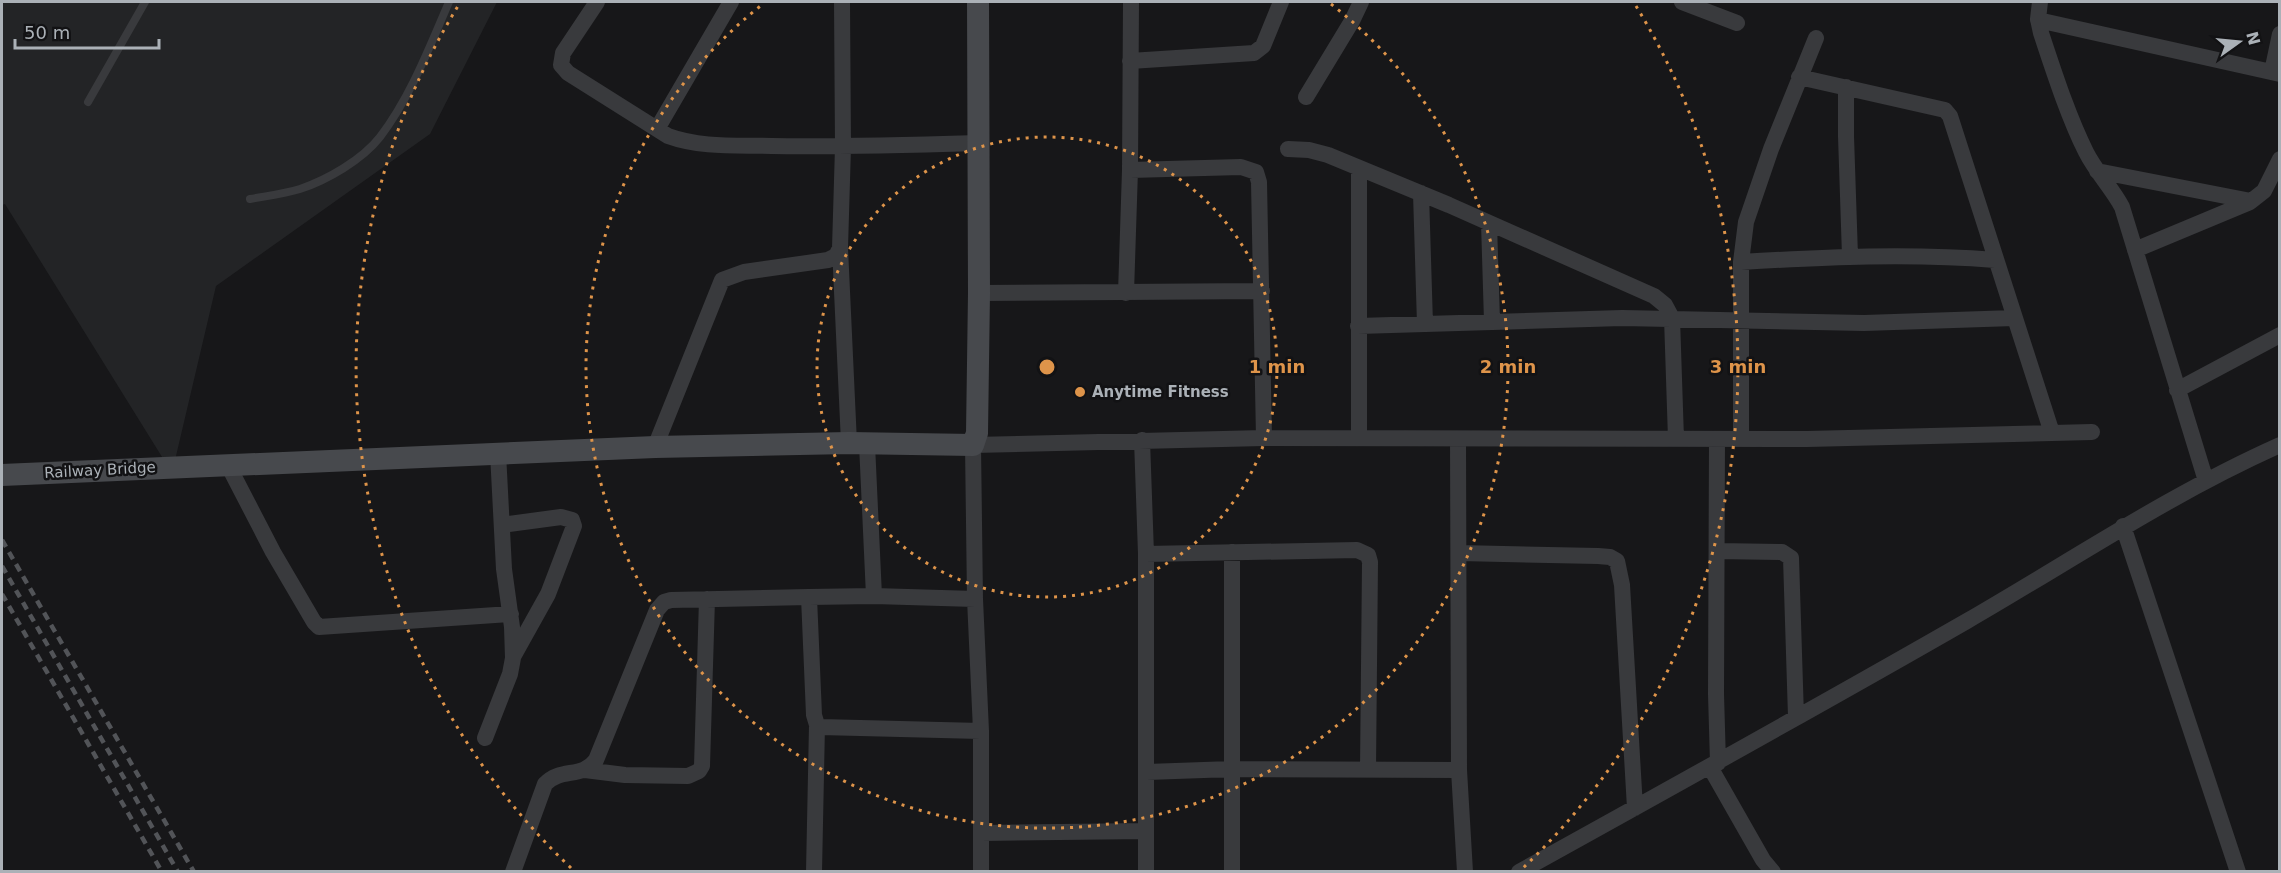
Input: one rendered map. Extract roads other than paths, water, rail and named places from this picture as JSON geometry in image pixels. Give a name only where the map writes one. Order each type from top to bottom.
[{"type":"street","points":[[597,2],[563,53],[561,65],[568,74],[668,136],[684,142],[713,145],[843,147],[978,143]]},
{"type":"street","points":[[657,129],[731,2]]},
{"type":"street","points":[[842,2],[843,147],[840,248],[874,596]]},
{"type":"street","points":[[978,2],[979,293],[977,433],[973,445],[975,599],[981,731],[981,872]]},
{"type":"street","points":[[1126,293],[1130,170],[1131,2]]},
{"type":"street","points":[[1130,61],[1254,53],[1263,46],[1281,2]]},
{"type":"street","points":[[1306,97],[1361,2]]},
{"type":"street","points":[[1682,2],[1737,23]]},
{"type":"street","points":[[2040,2],[2038,20],[2049,56],[2085,151],[2097,171],[2114,191],[2122,207],[2206,482]]},
{"type":"street","points":[[2038,20],[2276,73],[2280,34]]},
{"type":"street","points":[[1741,439],[1741,262],[1746,222],[1816,38]]},
{"type":"street","points":[[1800,78],[1945,110],[1950,116],[2052,433]]},
{"type":"street","points":[[1846,87],[1850,256]]},
{"type":"street","points":[[1288,149],[1319,152],[1359,168],[1654,296],[1665,305],[1672,318],[1676,439]]},
{"type":"street","points":[[2135,250],[2251,201],[2264,191],[2280,159]]},
{"type":"street","points":[[1130,170],[1241,167],[1256,172],[1259,182],[1264,438]]},
{"type":"street","points":[[1359,168],[1359,438]]},
{"type":"street","points":[[2097,171],[2251,201]]},
{"type":"street","points":[[1421,194],[1425,324]]},
{"type":"street","points":[[1489,223],[1492,321]]},
{"type":"street","points":[[654,447],[722,280],[744,272],[828,260],[837,256],[840,248]]},
{"type":"street","points":[[1741,262],[1850,256],[1931,255],[1995,260]]},
{"type":"street","points":[[979,293],[1262,291]]},
{"type":"street","points":[[1358,326],[1672,318],[1864,323],[2014,318]]},
{"type":"street","points":[[2177,390],[2280,335]]},
{"type":"street","points":[[973,445],[1264,438],[1741,439],[2092,432]]},
{"type":"street","points":[[1458,439],[1459,770],[1465,872]]},
{"type":"street","points":[[1717,439],[1714,765],[1763,860],[1773,872]]},
{"type":"street","points":[[1142,440],[1146,554],[1146,872]]},
{"type":"street","name":"Railway Bridge","points":[[2,475],[654,447],[858,443],[973,445]]},
{"type":"street","points":[[1520,872],[1969,620],[2123,526],[2280,445]]},
{"type":"street","points":[[485,738],[510,674],[513,658],[511,614],[504,569],[498,453]]},
{"type":"street","points":[[228,465],[273,552],[319,627],[511,614]]},
{"type":"street","points":[[502,525],[561,517],[572,520],[574,526],[548,594],[513,658]]},
{"type":"street","points":[[2123,526],[2238,872]]},
{"type":"street","points":[[1146,554],[1357,550],[1368,555],[1370,562],[1368,770]]},
{"type":"street","points":[[1232,872],[1233,552]]},
{"type":"street","points":[[1459,552],[1598,556],[1610,557],[1617,561],[1621,569],[1635,808]]},
{"type":"street","points":[[1717,552],[1782,552],[1791,558],[1796,717]]},
{"type":"street","points":[[513,872],[545,784],[558,775],[591,768],[596,760],[657,610],[664,602],[874,596],[975,599]]},
{"type":"street","points":[[809,597],[814,715],[817,725],[814,872]]},
{"type":"street","points":[[585,770],[625,775],[688,776],[699,771],[702,766],[707,599]]},
{"type":"street","points":[[817,725],[825,729],[981,731]]},
{"type":"street","points":[[1147,772],[1232,769],[1459,770]]},
{"type":"street","points":[[981,833],[1146,831]]},
{"type":"lane","points":[[88,102],[145,2]]},
{"type":"lane","points":[[250,199],[299,189],[327,177],[356,159],[379,138],[413,85],[449,2]]},
{"type":"railway","points":[[2,540],[194,872]]},
{"type":"railway","points":[[2,566],[178,872]]},
{"type":"railway","points":[[2,594],[162,872]]},
{"type":"place","name":"Anytime Fitness","points":[[1080,392]]}]
